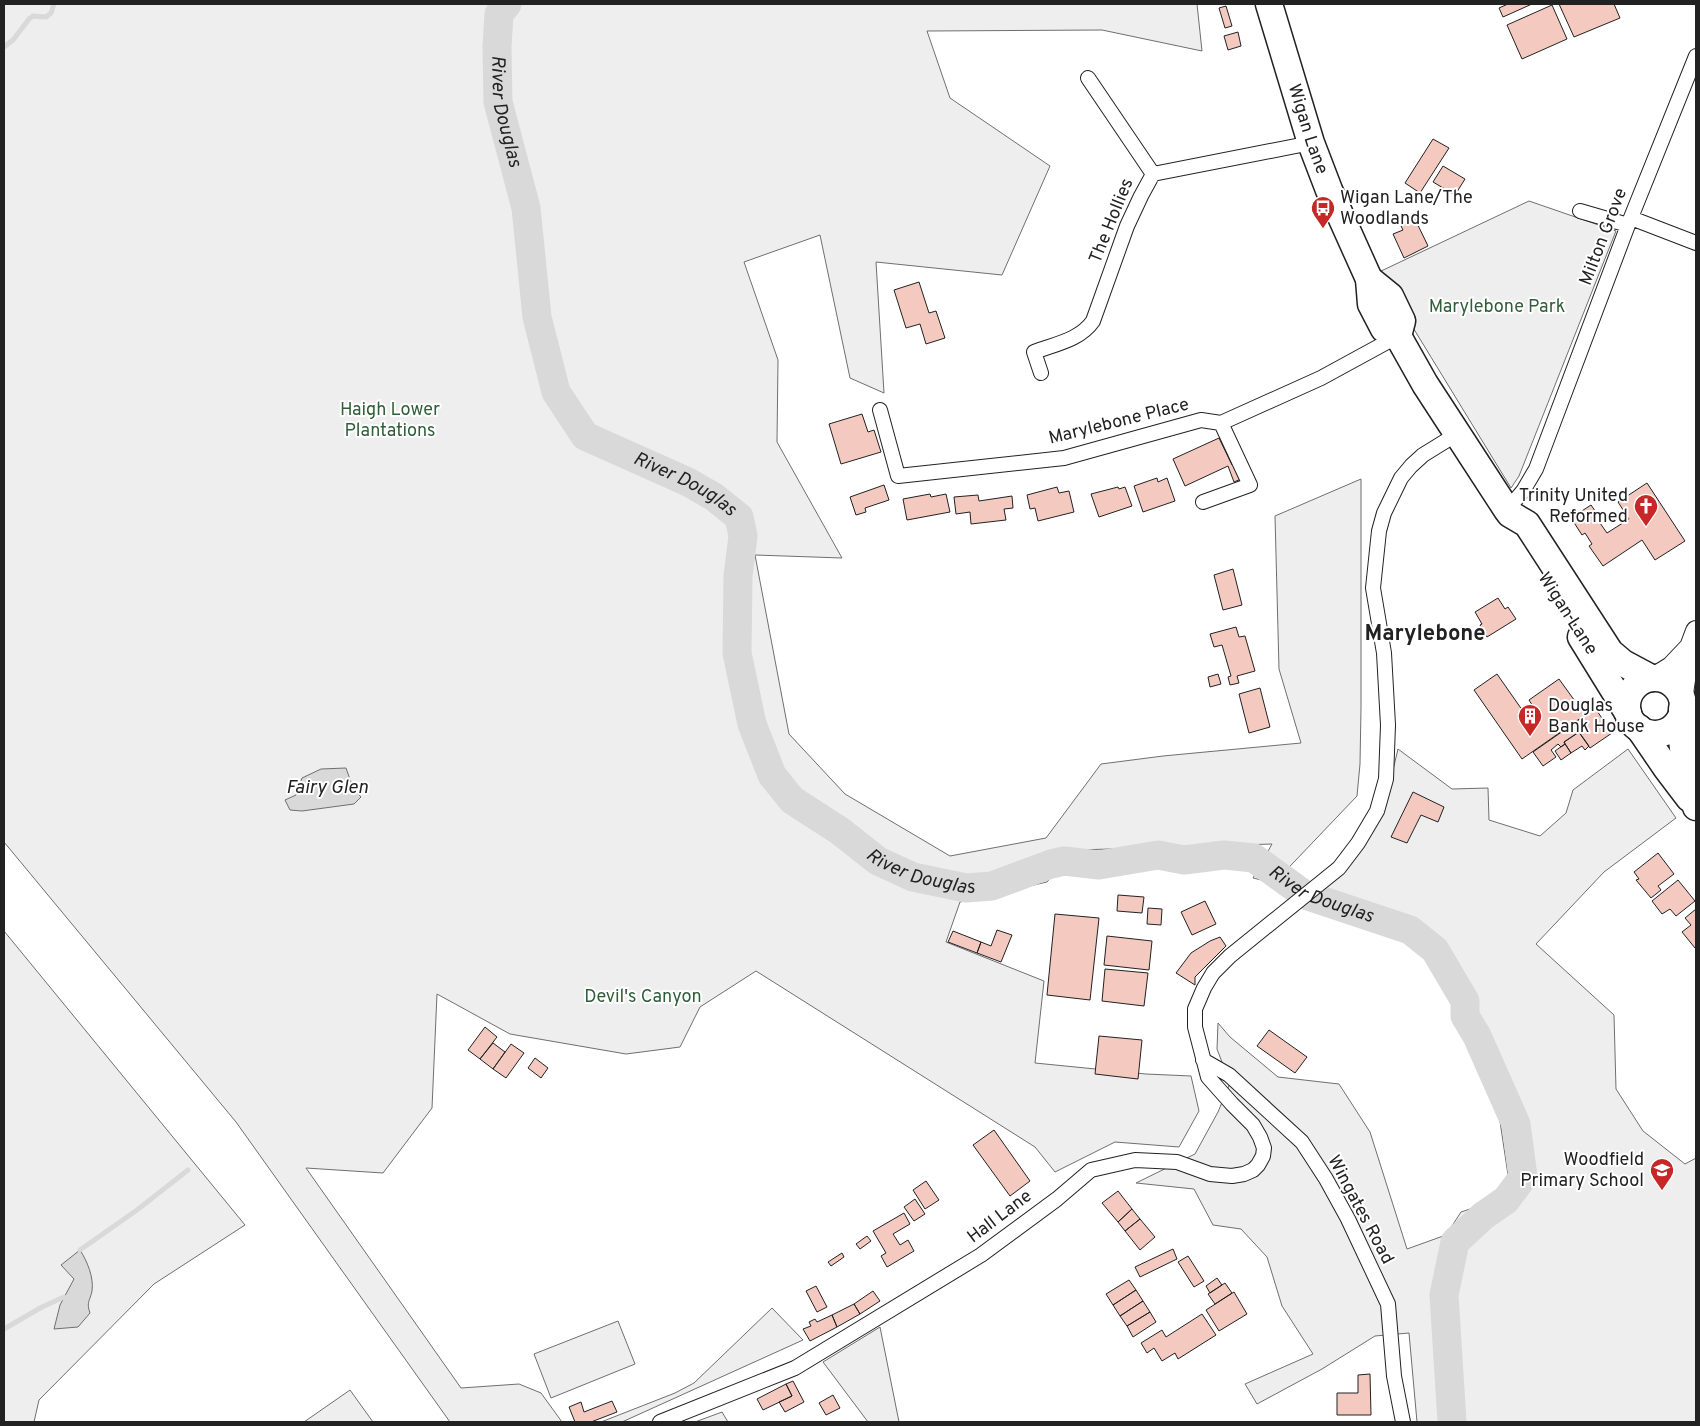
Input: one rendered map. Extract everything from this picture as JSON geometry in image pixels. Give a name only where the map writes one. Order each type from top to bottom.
[{"type":"highway","name":"Wigan Lane","points":[[1269,4],[1311,143],[1329,190],[1369,279],[1390,296],[1402,321],[1398,336],[1425,384],[1509,512],[1514,533],[1591,652],[1613,691],[1696,807]]},
{"type":"highway","name":"Wigan Lane","points":[[1509,512],[1527,524],[1610,652],[1623,663],[1652,678]]},
{"type":"highway","points":[[1652,678],[1661,678],[1674,686],[1679,692],[1682,704],[1680,718],[1674,726],[1657,734],[1647,732],[1633,721],[1627,704],[1629,694],[1634,686],[1652,678]]},
{"type":"highway","name":"Wigan Lane","points":[[1682,704],[1682,740],[1686,773],[1696,807]]},
{"type":"main road","points":[[1652,678],[1671,667],[1692,651]]},
{"type":"main road","points":[[1682,704],[1692,651]]},
{"type":"street","name":"Milton Grove","points":[[1509,512],[1536,469],[1630,222],[1696,56]]},
{"type":"street","points":[[1088,78],[1153,174]]},
{"type":"street","name":"The Hollies","points":[[1041,373],[1034,352],[1081,334],[1093,321],[1127,226],[1153,174],[1311,143]]},
{"type":"street","points":[[1580,210],[1630,222],[1696,243]]},
{"type":"street","name":"Marylebone Place","points":[[880,410],[898,476],[1064,458],[1201,420],[1221,423],[1320,378],[1398,336]]},
{"type":"street","points":[[1203,502],[1250,485],[1221,423]]},
{"type":"street","name":"Hall Lane","points":[[660,1422],[795,1368],[981,1255],[1091,1170],[1135,1160],[1177,1162],[1210,1174],[1232,1176],[1244,1174],[1253,1170],[1258,1165],[1263,1156],[1264,1148],[1260,1137],[1253,1125],[1208,1077],[1195,1026],[1195,1010],[1204,988],[1213,973],[1230,956],[1339,868],[1358,843],[1377,811],[1386,779],[1388,725],[1384,653],[1373,588],[1379,532],[1384,513],[1401,478],[1411,466],[1437,445],[1457,434]]},
{"type":"street","name":"Wingates Road","points":[[1203,1060],[1230,1075],[1302,1142],[1348,1219],[1388,1304],[1394,1376],[1403,1422]]},
{"type":"green space","name":"Haigh Lower Plantations","points":[[4,4],[1197,4],[1202,51],[1102,30],[927,31],[950,98],[1050,166],[1002,275],[876,262],[884,393],[850,378],[820,235],[744,262],[778,360],[777,442],[842,558],[755,555],[789,734],[845,794],[950,856],[1046,838],[1101,764],[1301,743],[1279,669],[1275,516],[1361,479],[1361,708],[1360,764],[1357,796],[1274,883],[1253,878],[1272,844],[1077,850],[1047,882],[960,902],[946,942],[1044,981],[1035,1063],[1146,1074],[1191,1076],[1199,1111],[1179,1147],[1115,1142],[1055,1172],[1035,1147],[756,971],[700,1007],[680,1047],[626,1054],[510,1034],[437,994],[432,1108],[383,1173],[306,1168],[461,1388],[519,1384],[541,1393],[562,1422],[450,1422],[236,1122],[4,842]]},
{"type":"green space","name":"Marylebone Park","points":[[1529,201],[1616,231],[1519,476],[1511,488],[1379,272]]},
{"type":"green space","points":[[1398,749],[1452,789],[1488,788],[1489,820],[1540,836],[1566,813],[1573,790],[1628,749],[1676,818],[1604,872],[1536,944],[1614,1015],[1616,1089],[1643,1131],[1685,1164],[1696,1158],[1696,1422],[1417,1422],[1409,1333],[1375,1336],[1322,1369],[1257,1404],[1245,1384],[1313,1354],[1282,1306],[1267,1257],[1241,1229],[1213,1225],[1194,1189],[1136,1183],[1195,1154],[1218,1112],[1230,1083],[1217,1049],[1218,1023],[1230,1037],[1278,1077],[1339,1084],[1370,1132],[1407,1249],[1446,1235],[1461,1212],[1511,1195],[1493,1075],[1429,960],[1417,949],[1322,888],[1383,812]]},
{"type":"green space","points":[[4,931],[245,1225],[154,1284],[39,1400],[34,1422],[4,1422]]},
{"type":"green space","points":[[772,1308],[803,1340],[622,1422],[601,1422],[675,1393],[694,1383]]},
{"type":"green space","points":[[618,1321],[635,1364],[551,1398],[534,1354]]},
{"type":"green space","points":[[880,1327],[899,1422],[868,1422],[823,1362]]},
{"type":"green space","points":[[350,1390],[373,1422],[304,1422]]},
{"type":"green space","points":[[722,1412],[728,1422],[695,1422]]},
{"type":"water","name":"Fairy Glen","points":[[346,768],[353,788],[361,797],[354,804],[302,811],[290,810],[285,800],[296,795],[302,778],[321,769]]},
{"type":"water","points":[[80,1250],[92,1280],[92,1291],[88,1304],[90,1313],[78,1327],[54,1329],[60,1305],[74,1279],[61,1265]]},
{"type":"building","points":[[1508,4],[1532,4],[1503,17],[1499,8]]},
{"type":"building","points":[[1559,4],[1614,4],[1620,18],[1574,37]]},
{"type":"building","points":[[1552,5],[1567,39],[1522,59],[1507,25]]},
{"type":"building","points":[[1226,6],[1232,26],[1225,28],[1219,8]]},
{"type":"building","points":[[1238,32],[1241,46],[1228,50],[1224,36]]},
{"type":"building","points":[[1433,139],[1449,148],[1420,193],[1405,183]]},
{"type":"building","points":[[1443,166],[1465,179],[1455,195],[1433,182]]},
{"type":"building","points":[[1415,219],[1428,246],[1404,258],[1393,234],[1403,230],[1401,226]]},
{"type":"building","points":[[919,282],[929,313],[936,311],[945,338],[926,344],[920,324],[906,328],[894,290]]},
{"type":"building","points":[[862,414],[868,432],[874,430],[881,452],[841,464],[829,424]]},
{"type":"building","points":[[1219,438],[1241,479],[1234,482],[1228,466],[1185,486],[1173,459]]},
{"type":"building","points":[[1157,478],[1158,482],[1167,478],[1175,501],[1143,512],[1134,486]]},
{"type":"building","name":"Trinity United Reformed","points":[[1647,483],[1685,541],[1655,560],[1642,540],[1603,566],[1589,546],[1592,544],[1585,533],[1582,535],[1571,518],[1591,505],[1602,521],[1600,523],[1607,533],[1629,519],[1618,502]]},
{"type":"building","points":[[884,485],[889,500],[865,508],[866,512],[856,515],[850,497]]},
{"type":"building","points":[[1057,487],[1059,493],[1069,491],[1074,512],[1038,521],[1035,508],[1030,509],[1027,495]]},
{"type":"building","points":[[1118,487],[1119,489],[1125,487],[1132,506],[1099,517],[1091,494]]},
{"type":"building","points":[[930,494],[931,497],[946,494],[950,512],[907,520],[903,499]]},
{"type":"building","points":[[978,495],[979,501],[1012,496],[1013,508],[1004,509],[1006,520],[971,524],[970,512],[956,514],[954,497]]},
{"type":"building","points":[[1233,569],[1242,605],[1223,610],[1214,575]]},
{"type":"building","points":[[1498,598],[1505,609],[1508,607],[1516,619],[1487,637],[1475,612]]},
{"type":"building","points":[[1236,627],[1239,637],[1245,636],[1255,671],[1237,676],[1239,683],[1230,685],[1228,677],[1231,676],[1222,645],[1214,647],[1210,634]]},
{"type":"building","points":[[1218,674],[1221,684],[1210,687],[1208,677]]},
{"type":"building","name":"Douglas Bank House","points":[[1497,674],[1525,714],[1534,708],[1529,700],[1559,679],[1585,715],[1522,759],[1474,690]]},
{"type":"building","points":[[1260,688],[1270,727],[1249,733],[1239,694]]},
{"type":"building","points":[[1595,708],[1612,733],[1590,748],[1573,724]]},
{"type":"building","points":[[1573,724],[1579,732],[1564,742],[1565,744],[1561,747],[1558,744],[1551,750],[1556,757],[1543,766],[1533,752]]},
{"type":"building","points":[[1579,732],[1589,746],[1585,750],[1582,746],[1571,753],[1564,742]]},
{"type":"building","points":[[1565,744],[1571,753],[1561,760],[1555,751]]},
{"type":"building","points":[[1413,792],[1444,807],[1438,822],[1421,815],[1407,843],[1391,837]]},
{"type":"building","points":[[1658,853],[1674,874],[1658,886],[1661,890],[1651,898],[1636,880],[1639,879],[1634,872]]},
{"type":"building","points":[[1678,880],[1695,901],[1676,916],[1670,909],[1662,914],[1652,901]]},
{"type":"building","points":[[1118,895],[1144,897],[1142,913],[1117,911]]},
{"type":"building","points":[[1205,901],[1216,924],[1192,935],[1181,912]]},
{"type":"building","points":[[1148,908],[1162,909],[1161,925],[1147,924]]},
{"type":"building","points":[[1696,909],[1695,948],[1682,932],[1691,925],[1685,918]]},
{"type":"building","points":[[1055,914],[1099,918],[1090,1000],[1047,995]]},
{"type":"building","points":[[997,930],[1012,935],[1001,962],[977,953],[981,942],[991,946]]},
{"type":"building","points":[[953,931],[981,942],[977,953],[948,942]]},
{"type":"building","points":[[1107,936],[1152,941],[1149,970],[1104,965]]},
{"type":"building","points":[[1220,937],[1226,946],[1195,977],[1195,985],[1176,973],[1191,953]]},
{"type":"building","points":[[1105,969],[1148,973],[1144,1006],[1102,1001]]},
{"type":"building","points":[[485,1027],[497,1037],[480,1059],[468,1050]]},
{"type":"building","points":[[1269,1030],[1307,1057],[1295,1073],[1257,1046]]},
{"type":"building","points":[[1099,1036],[1142,1040],[1138,1079],[1095,1074]]},
{"type":"building","points":[[493,1043],[505,1052],[493,1069],[480,1059]]},
{"type":"building","points":[[511,1044],[524,1053],[506,1078],[493,1069]]},
{"type":"building","points":[[535,1058],[548,1068],[541,1078],[528,1068]]},
{"type":"building","points":[[994,1130],[1030,1181],[1010,1196],[973,1145]]},
{"type":"building","points":[[926,1181],[939,1200],[925,1209],[913,1190]]},
{"type":"building","points":[[1118,1191],[1132,1209],[1118,1222],[1102,1203]]},
{"type":"building","points":[[915,1199],[925,1214],[914,1221],[904,1207]]},
{"type":"building","points":[[1132,1209],[1140,1219],[1125,1231],[1118,1222]]},
{"type":"building","points":[[904,1213],[910,1224],[893,1234],[900,1245],[908,1240],[914,1251],[887,1267],[881,1256],[886,1253],[873,1231]]},
{"type":"building","points":[[1140,1219],[1155,1237],[1140,1250],[1125,1231]]},
{"type":"building","points":[[867,1236],[871,1241],[860,1249],[856,1244]]},
{"type":"building","points":[[1173,1249],[1177,1259],[1140,1277],[1135,1267]]},
{"type":"building","points":[[842,1253],[844,1257],[831,1266],[828,1262]]},
{"type":"building","points":[[1188,1256],[1204,1281],[1194,1287],[1178,1262]]},
{"type":"building","points":[[1217,1278],[1222,1285],[1210,1293],[1206,1286]]},
{"type":"building","points":[[1129,1280],[1136,1290],[1113,1305],[1106,1294]]},
{"type":"building","points":[[1225,1283],[1232,1293],[1215,1304],[1208,1294]]},
{"type":"building","points":[[816,1286],[827,1307],[817,1312],[806,1291]]},
{"type":"building","points":[[1136,1290],[1143,1301],[1120,1316],[1113,1305]]},
{"type":"building","points":[[873,1291],[880,1301],[860,1314],[854,1304]]},
{"type":"building","points":[[1234,1292],[1247,1314],[1219,1331],[1206,1310]]},
{"type":"building","points":[[1143,1301],[1150,1312],[1127,1326],[1120,1316]]},
{"type":"building","points":[[854,1304],[860,1314],[837,1327],[832,1315]]},
{"type":"building","points":[[1150,1312],[1156,1322],[1133,1337],[1127,1326]]},
{"type":"building","points":[[1202,1314],[1216,1335],[1178,1359],[1175,1353],[1162,1361],[1154,1348],[1147,1353],[1141,1343],[1162,1330],[1166,1337]]},
{"type":"building","points":[[832,1315],[837,1327],[810,1341],[803,1329],[811,1326],[809,1322],[815,1319],[817,1322]]},
{"type":"building","points":[[1370,1374],[1371,1415],[1337,1415],[1337,1393],[1358,1393],[1358,1375]]},
{"type":"building","points":[[793,1381],[804,1402],[785,1412],[779,1402],[792,1396],[786,1384]]},
{"type":"building","points":[[786,1384],[792,1396],[763,1410],[757,1399]]},
{"type":"building","points":[[833,1395],[840,1408],[826,1415],[819,1403]]},
{"type":"building","points":[[612,1401],[617,1412],[591,1422],[575,1422],[569,1407],[581,1402],[584,1412]]},
{"type":"waterway","points":[[4,47],[13,40],[29,19],[33,16],[46,17],[51,13],[54,4]]},
{"type":"waterway","name":"River Douglas","points":[[507,4],[499,14],[497,47],[498,102],[526,208],[537,317],[556,392],[585,436],[688,482],[714,497],[739,517],[743,536],[738,576],[737,653],[752,724],[772,775],[792,800],[840,831],[878,861],[913,877],[966,888],[992,886],[1064,861],[1099,865],[1158,855],[1184,860],[1224,855],[1254,858],[1305,895],[1410,930],[1435,950],[1465,1001],[1465,1016],[1477,1036],[1516,1124],[1523,1177],[1506,1200],[1483,1216],[1455,1242],[1444,1295],[1452,1422]]},
{"type":"waterway","points":[[80,1250],[137,1210],[188,1170]]},
{"type":"waterway","points":[[4,1329],[42,1307],[64,1297]]},
{"type":"place","name":"Wigan Lane/The Woodlands","points":[[1323,229]]},
{"type":"place","name":"Trinity United Reformed","points":[[1646,527]]},
{"type":"place","name":"Douglas Bank House","points":[[1530,737]]},
{"type":"place","name":"Woodfield Primary School","points":[[1662,1191]]},
{"type":"district","name":"Marylebone","points":[[1425,634]]},
{"type":"park label","name":"Devil's Canyon","points":[[643,997]]}]
